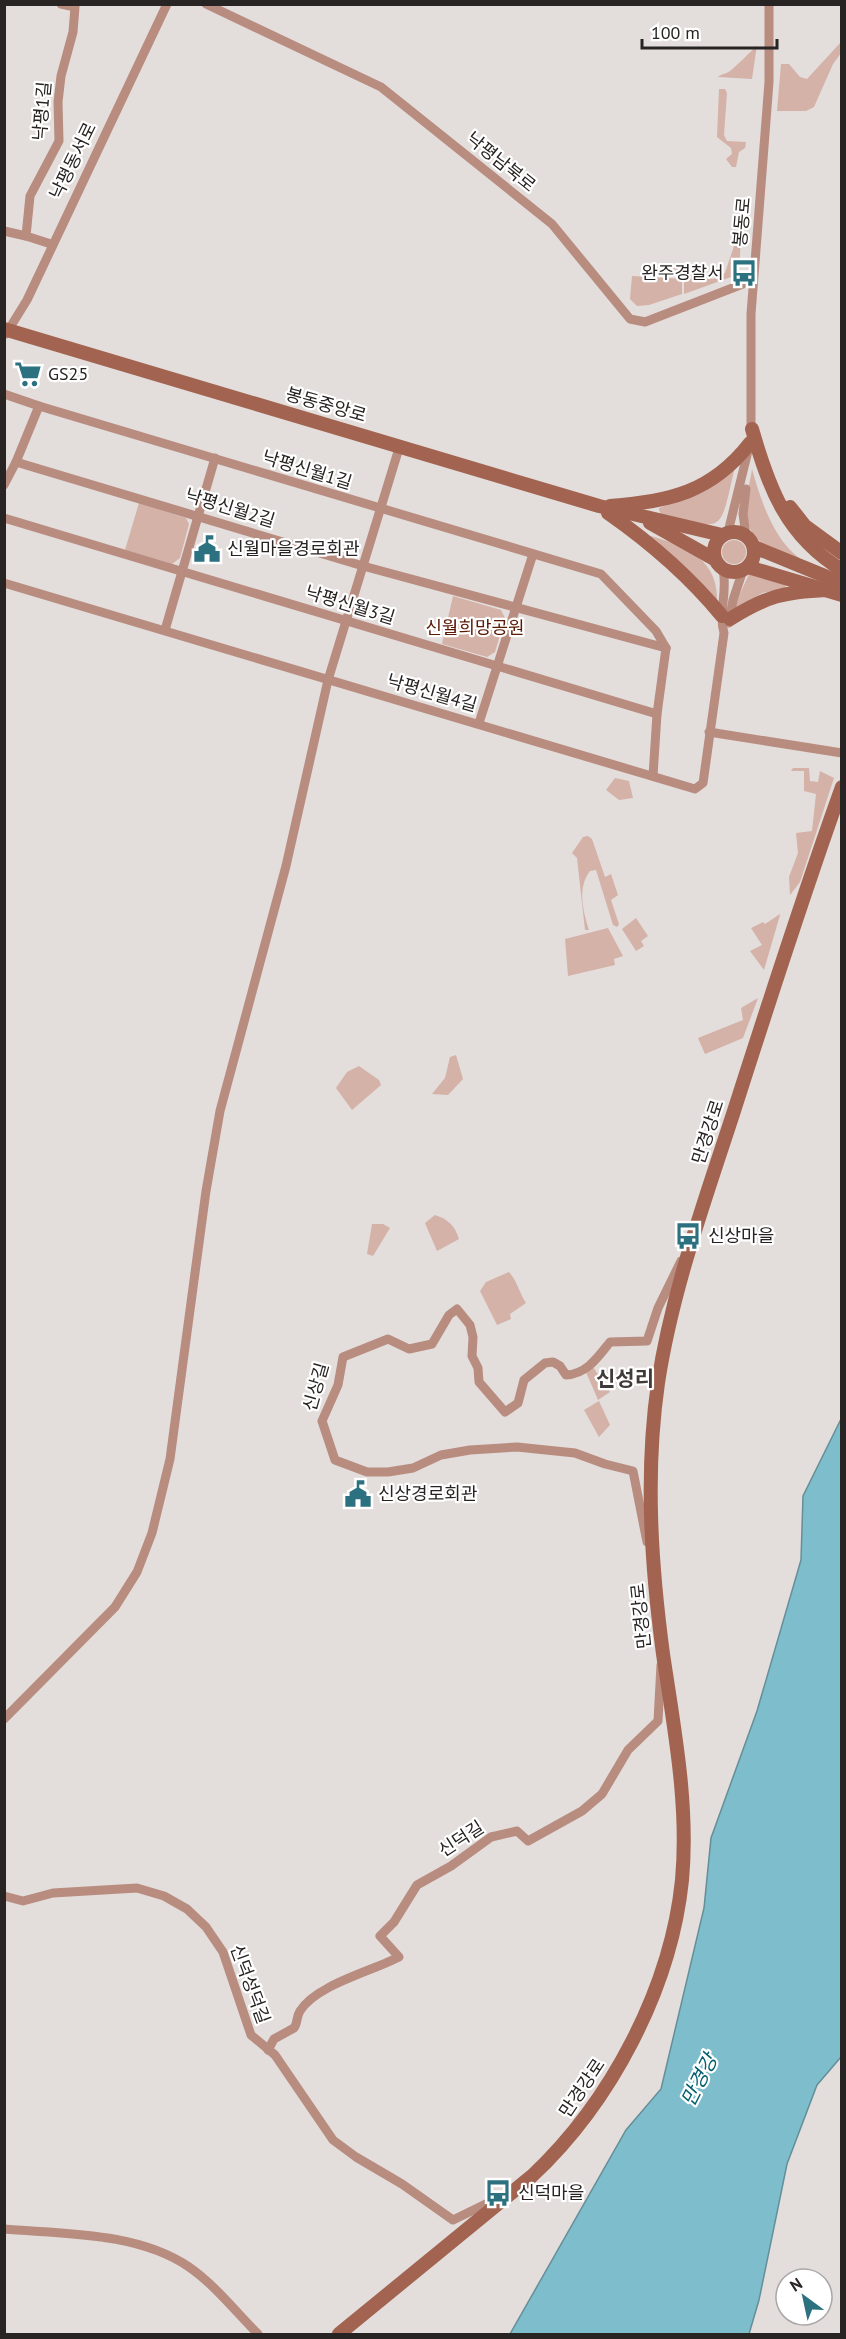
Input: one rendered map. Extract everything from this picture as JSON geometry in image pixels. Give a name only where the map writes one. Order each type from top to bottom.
[{"type":"street","name":"낙평1길","points":[[26,236],[30,196],[59,141],[58,108],[61,76],[75,22],[75,7],[62,4]]},
{"type":"street","name":"낙평동서로","points":[[6,332],[27,300],[51,243],[167,4]]},
{"type":"street","name":"낙평남북로","points":[[206,4],[381,87],[552,224],[630,319],[645,322],[753,280]]},
{"type":"street","name":"봉동로","points":[[750,541],[742,514],[753,456],[751,436],[753,280],[769,82],[770,4]]},
{"type":"street","points":[[4,231],[51,243]]},
{"type":"street","name":"봉동중앙로","points":[[6,332],[400,445],[637,517],[750,541],[842,583]]},
{"type":"street","name":"낙평신월1길","points":[[4,394],[601,574],[656,631],[666,648]]},
{"type":"street","points":[[4,485],[39,406]]},
{"type":"street","points":[[599,506],[657,502],[687,492],[723,472],[751,436],[767,470],[800,520],[823,541],[842,553]]},
{"type":"street","name":"봉동로","points":[[725,534],[751,436]]},
{"type":"street","points":[[4,1719],[115,1607],[137,1572],[152,1533],[170,1459],[206,1191],[220,1111],[286,866],[328,680],[400,445]]},
{"type":"street","points":[[165,630],[215,458]]},
{"type":"street","name":"낙평신월2길","points":[[16,462],[363,566],[666,648]]},
{"type":"street","points":[[767,470],[777,503],[799,535],[828,561],[842,570]]},
{"type":"street","points":[[599,506],[662,554],[726,618],[780,594],[827,590]]},
{"type":"street","name":"봉동중앙로","points":[[637,517],[729,572],[745,569],[842,595]]},
{"type":"street","name":"낙평신월3길","points":[[4,518],[657,714]]},
{"type":"street","points":[[718,564],[714,546],[725,534]]},
{"type":"street","points":[[745,569],[754,554],[750,541]]},
{"type":"street","points":[[479,723],[533,554]]},
{"type":"street","name":"낙평신월4길","points":[[4,583],[695,789],[703,783],[708,732],[726,618],[726,589],[718,564]]},
{"type":"street","name":"낙평신월4길","points":[[726,618],[745,569]]},
{"type":"street","points":[[654,776],[657,714],[666,648]]},
{"type":"street","points":[[708,732],[842,753]]},
{"type":"street","name":"만경강로","points":[[339,2334],[545,2164],[589,2112],[636,2034],[661,1970],[680,1892],[683,1858],[681,1788],[655,1580],[651,1516],[652,1428],[669,1325],[692,1240],[805,889],[842,787]]},
{"type":"street","name":"신상길","points":[[655,1580],[633,1471],[566,1451],[501,1447],[441,1455],[413,1468],[367,1472],[335,1460],[322,1421],[338,1385],[343,1357],[388,1339],[409,1350],[432,1344],[449,1315],[457,1309],[470,1325],[473,1337],[471,1356],[478,1368],[479,1382],[505,1412],[511,1409],[522,1395],[524,1380],[545,1363],[553,1362],[560,1366],[566,1375],[573,1375],[592,1364],[610,1342],[647,1341],[669,1283],[692,1240]]},
{"type":"street","name":"신덕길","points":[[268,2050],[274,2039],[294,2028],[299,2012],[311,1999],[333,1986],[399,1957],[380,1936],[394,1922],[417,1885],[451,1866],[491,1837],[517,1831],[528,1842],[582,1811],[602,1794],[610,1784],[628,1750],[658,1721],[658,1684],[663,1651]]},
{"type":"street","name":"신덕성덕길","points":[[4,1896],[23,1901],[53,1893],[125,1888],[150,1892],[177,1902],[198,1919],[214,1938],[227,1962],[251,2036],[279,2061],[333,2140],[453,2220],[511,2192]]},
{"type":"street","points":[[4,2229],[102,2238],[138,2246],[174,2258],[200,2275],[258,2334]]},
{"type":"green space","points":[[841,42],[841,53],[833,64],[814,107],[806,111],[777,111],[781,64],[789,64],[800,77],[807,79]]},
{"type":"green space","points":[[757,45],[752,79],[718,77],[732,70]]},
{"type":"green space","points":[[719,89],[725,89],[727,93],[724,135],[727,141],[746,142],[745,148],[739,152],[736,167],[732,167],[726,159],[732,154],[731,148],[717,137]]},
{"type":"green space","points":[[736,240],[741,240],[739,270],[734,276],[684,294],[684,277],[644,275],[643,267],[691,267],[700,275],[713,279],[725,273]]},
{"type":"green space","points":[[632,276],[682,279],[682,294],[649,305],[637,306],[630,299]]},
{"type":"green space","points":[[752,469],[763,505],[781,539],[798,557],[822,572],[778,553],[759,540],[751,531],[746,509]]},
{"type":"green space","points":[[734,471],[725,507],[716,522],[697,523],[661,514],[659,508],[701,493]]},
{"type":"green space","points":[[139,503],[186,518],[189,524],[180,558],[172,564],[125,550]]},
{"type":"green space","points":[[651,536],[689,551],[707,566],[713,576],[717,604],[651,539]]},
{"type":"green space","points":[[734,540],[743,543],[746,552],[743,561],[734,564],[725,561],[722,552],[725,543]]},
{"type":"green space","points":[[749,574],[785,585],[786,588],[762,593],[736,609],[735,605]]},
{"type":"green space","name":"신월희망공원","points":[[453,596],[501,610],[505,618],[495,652],[487,657],[442,644]]},
{"type":"green space","points":[[793,768],[809,768],[810,781],[818,782],[820,771],[834,778],[800,882],[790,895],[789,877],[798,853],[796,833],[812,831],[816,794],[804,791],[804,771],[791,771]]},
{"type":"green space","points":[[615,778],[629,781],[633,798],[619,800],[606,790]]},
{"type":"green space","points":[[588,836],[592,839],[605,877],[611,874],[618,895],[611,900],[619,924],[617,927],[613,925],[596,870],[590,871],[582,892],[589,930],[585,930],[577,858],[572,853],[583,837]]},
{"type":"green space","points":[[780,914],[764,970],[750,951],[762,945],[751,928],[763,922],[765,924]]},
{"type":"green space","points":[[636,918],[648,936],[641,941],[644,946],[636,951],[622,929]]},
{"type":"green space","points":[[608,928],[623,956],[614,959],[615,965],[568,976],[565,939]]},
{"type":"green space","points":[[758,998],[743,1038],[705,1054],[698,1038],[743,1020],[741,1008]]},
{"type":"green space","points":[[456,1055],[463,1079],[448,1095],[432,1094],[445,1078],[450,1057]]},
{"type":"green space","points":[[359,1066],[379,1080],[381,1085],[352,1110],[336,1088],[347,1072]]},
{"type":"green space","points":[[435,1215],[450,1224],[459,1239],[437,1251],[425,1223]]},
{"type":"green space","points":[[372,1224],[383,1224],[390,1228],[373,1256],[367,1254]]},
{"type":"green space","points":[[509,1272],[526,1303],[510,1314],[511,1319],[497,1325],[480,1291],[486,1282]]},
{"type":"green space","points":[[593,1367],[610,1392],[598,1400],[586,1372]]},
{"type":"green space","points":[[599,1401],[610,1425],[599,1437],[584,1410]]},
{"type":"water","name":"만경강","points":[[841,1419],[841,2057],[817,2085],[787,2164],[759,2300],[749,2334],[510,2334],[626,2130],[661,2089],[704,1908],[711,1838],[757,1711],[801,1560],[803,1496]]},
{"type":"place","name":"완주경찰서","points":[[744,273]]},
{"type":"place","name":"GS25","points":[[28,374]]},
{"type":"place","name":"신월마을경로회관","points":[[207,549]]},
{"type":"place","name":"신상마을","points":[[688,1236]]},
{"type":"place","name":"신상경로회관","points":[[358,1494]]},
{"type":"place","name":"신덕마을","points":[[498,2193]]},
{"type":"district","name":"신성리","points":[[625,1379]]}]
